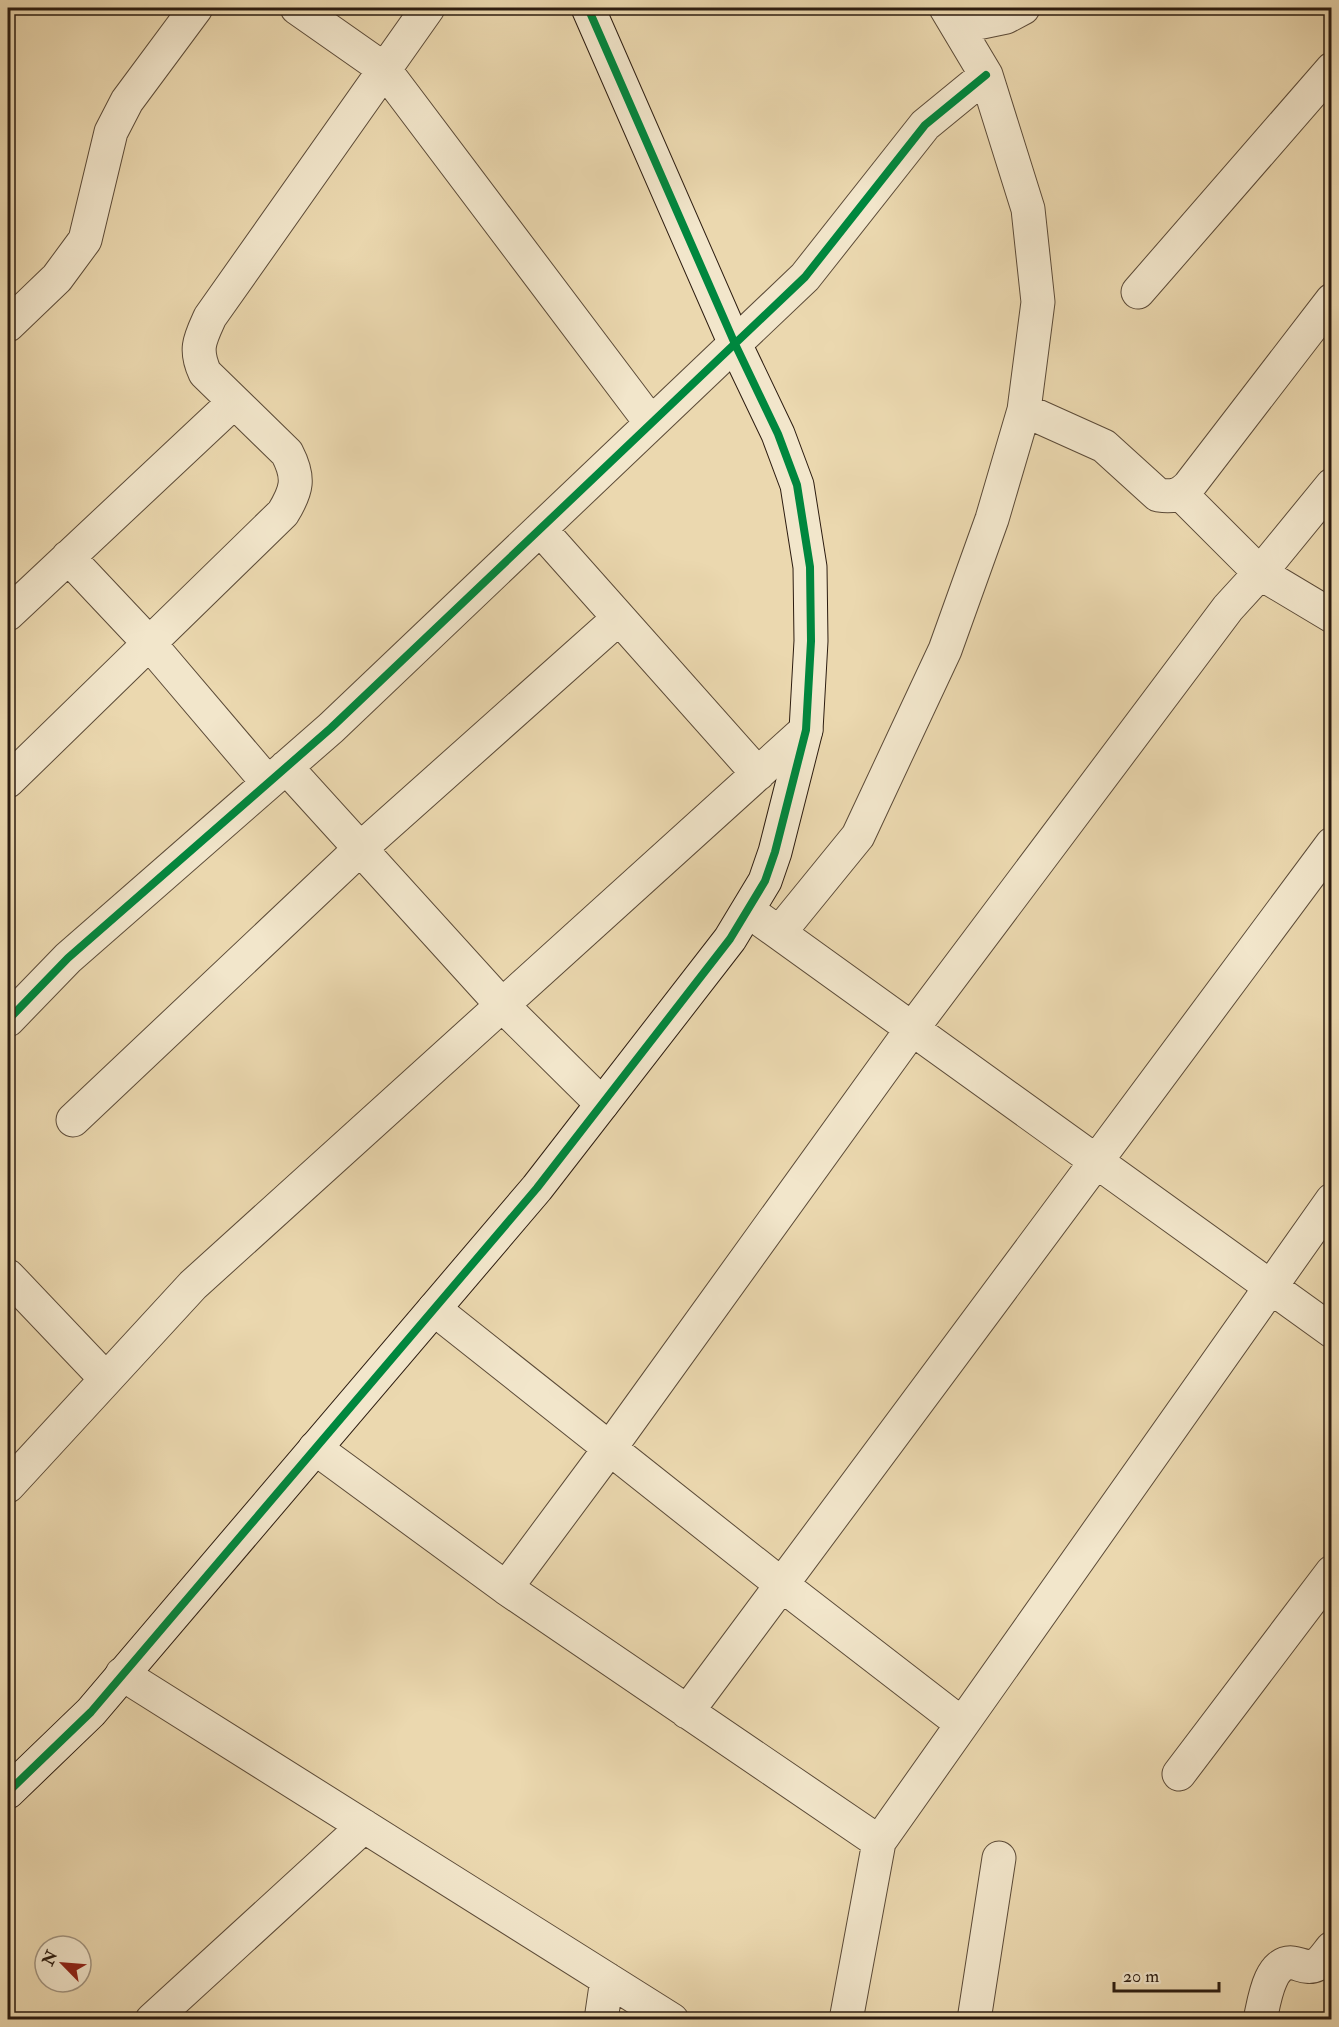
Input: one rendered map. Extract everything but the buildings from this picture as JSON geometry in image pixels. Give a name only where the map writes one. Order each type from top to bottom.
[{"type":"street","points":[[8,326],[57,278],[85,240],[111,132],[127,101],[196,8]]},
{"type":"street","points":[[297,8],[384,69],[651,423]]},
{"type":"street","points":[[8,781],[283,513],[296,483],[295,468],[287,453],[205,373],[199,359],[199,344],[210,317],[428,8]]},
{"type":"street","points":[[8,1792],[91,1712],[537,1188],[730,939],[765,881],[775,852],[806,730],[811,641],[810,567],[797,485],[778,434],[735,344],[588,8]]},
{"type":"street","points":[[779,933],[858,836],[941,660],[992,519],[1024,410],[1038,302],[1028,209],[986,75],[952,17],[1006,16],[1023,8]]},
{"type":"street","points":[[1138,292],[1332,69]]},
{"type":"street","points":[[8,1020],[68,958],[331,728],[805,277],[925,125],[986,75]]},
{"type":"street","points":[[1024,410],[1104,446],[1158,495],[1170,497],[1181,494],[1332,300]]},
{"type":"street","points":[[8,614],[234,402]]},
{"type":"street","points":[[506,1588],[610,1448],[912,1029],[1228,608],[1260,573],[1332,485]]},
{"type":"street","points":[[1181,494],[1260,573],[1332,616]]},
{"type":"street","points":[[540,529],[758,774]]},
{"type":"street","points":[[68,556],[277,775],[360,849],[502,1005],[602,1104]]},
{"type":"street","points":[[73,1120],[360,849],[619,618]]},
{"type":"street","points":[[8,1486],[193,1285],[806,730]]},
{"type":"street","points":[[687,1712],[1332,844]]},
{"type":"street","points":[[747,911],[1332,1331]]},
{"type":"street","points":[[846,2019],[879,1842],[1332,1200]]},
{"type":"street","points":[[8,1276],[106,1379]]},
{"type":"street","points":[[434,1309],[782,1585],[962,1724]]},
{"type":"street","points":[[315,1448],[506,1588],[879,1842]]},
{"type":"street","points":[[1179,1774],[1328,1582]]},
{"type":"street","points":[[122,1674],[672,2019]]},
{"type":"street","points":[[152,2019],[364,1826]]},
{"type":"street","points":[[974,2019],[999,1858]]},
{"type":"street","points":[[1260,2019],[1267,1988],[1280,1967],[1290,1962],[1310,1967],[1316,1965],[1332,1948]]},
{"type":"street","points":[[601,2019],[608,1979]]},
{"type":"cycle path","points":[[8,1792],[91,1712],[537,1188],[730,939],[765,881],[775,852],[806,730],[811,641],[810,567],[797,485],[778,434],[735,344],[588,8]]},
{"type":"cycle path","points":[[8,1020],[68,958],[331,728],[805,277],[925,125],[986,75]]}]
